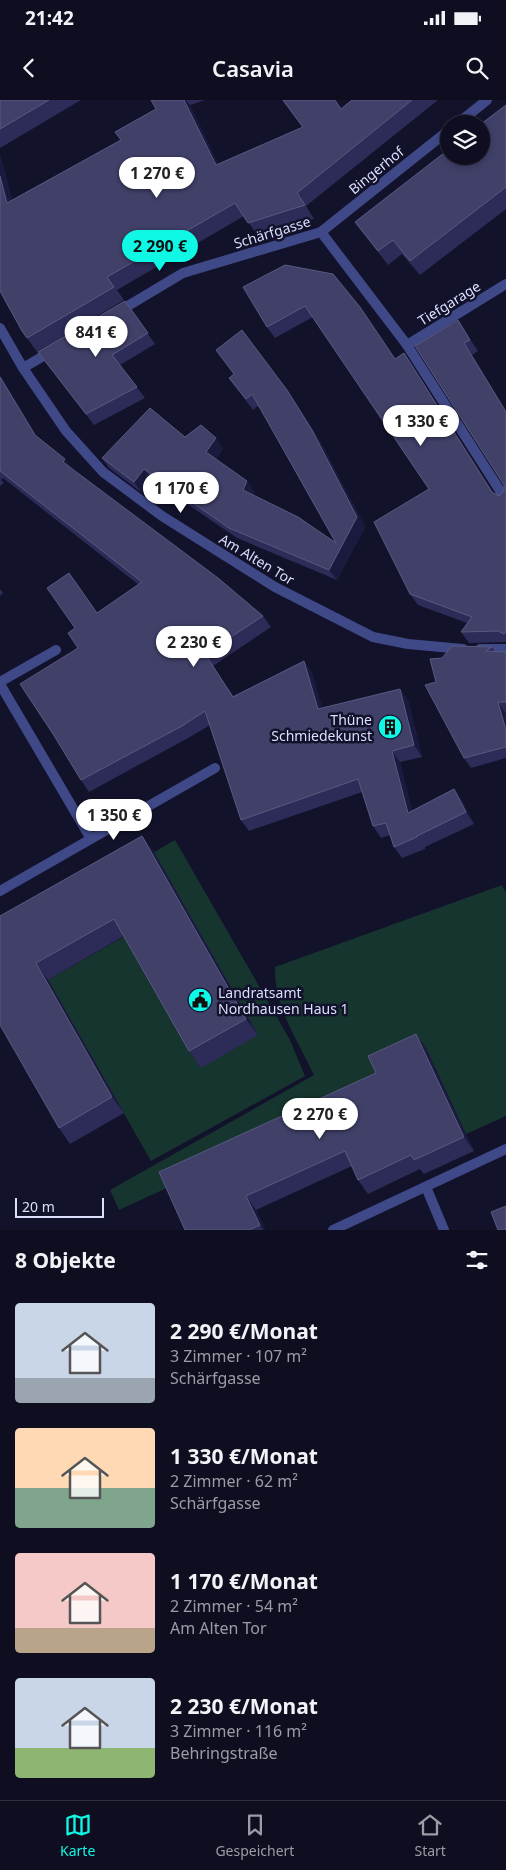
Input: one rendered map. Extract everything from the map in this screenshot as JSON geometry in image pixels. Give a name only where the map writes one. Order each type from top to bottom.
[{"type":"street","points":[[468,115],[487,100]]},
{"type":"street","name":"Bingerhof","points":[[321,232],[440,137]]},
{"type":"street","name":"Schärfgasse","points":[[107,318],[184,273],[321,232],[407,345],[506,500]]},
{"type":"street","name":"Tiefgarage","points":[[407,345],[506,284]]},
{"type":"street","name":"Am Alten Tor","points":[[0,328],[23,368],[66,431],[103,472],[162,516],[275,587],[374,637],[408,644],[472,650],[506,648]]},
{"type":"street","points":[[23,368],[65,343]]},
{"type":"street","points":[[56,650],[0,683],[91,839]]},
{"type":"street","points":[[0,891],[215,768]]},
{"type":"street","points":[[333,1230],[506,1149]]},
{"type":"street","points":[[426,1188],[444,1230]]},
{"type":"green space","points":[[175,840],[290,1040],[305,1076],[151,1161],[48,980],[125,936],[154,852]]},
{"type":"green space","points":[[502,885],[506,893],[506,1116],[466,1134],[426,1048],[386,1087],[119,1210],[110,1190],[314,1075],[282,1009],[278,996],[275,967]]},
{"type":"building","points":[[0,100],[49,100],[0,129]]},
{"type":"building","points":[[151,100],[184,100],[216,165],[303,127],[283,100],[335,100],[341,109],[352,100],[412,100],[297,193],[305,205],[248,223],[235,203],[107,277],[114,287],[27,338],[0,291],[0,176],[7,203],[121,140],[115,132],[156,109]]},
{"type":"building","points":[[506,105],[506,187],[410,261],[393,240],[378,251],[355,222],[440,156],[440,165],[490,165],[490,117]]},
{"type":"building","points":[[285,265],[333,274],[360,307],[395,359],[404,353],[492,492],[499,496],[504,491],[504,485],[415,346],[458,320],[470,340],[464,343],[506,412],[506,632],[504,634],[498,631],[461,632],[472,617],[410,594],[374,522],[429,489],[305,306],[267,327],[243,287]]},
{"type":"building","points":[[125,301],[148,333],[112,355],[137,387],[86,414],[38,352]]},
{"type":"building","points":[[242,330],[287,390],[312,430],[357,517],[329,570],[229,528],[144,469],[134,482],[102,458],[150,408],[185,437],[201,425],[216,438],[206,452],[247,481],[243,490],[298,517],[336,543],[252,394],[246,399],[229,378],[234,374],[216,350]]},
{"type":"building","points":[[0,377],[35,435],[65,459],[63,462],[218,578],[263,616],[205,654],[233,697],[304,661],[318,709],[400,689],[414,745],[392,751],[408,813],[454,789],[466,812],[394,847],[386,823],[373,826],[358,779],[241,820],[205,711],[182,726],[81,780],[20,684],[78,648],[68,633],[75,628],[47,588],[69,573],[97,613],[142,582],[0,471]]},
{"type":"building","points":[[452,646],[492,647],[486,651],[506,652],[506,702],[498,702],[506,730],[506,747],[464,758],[425,685],[436,682],[430,659],[442,658]]},
{"type":"building","name":"Landratsamt Nordhausen Haus 1","points":[[142,836],[246,1019],[189,1051],[114,919],[36,963],[112,1097],[59,1128],[0,1025],[0,916]]},
{"type":"building","points":[[416,1034],[464,1137],[414,1160],[411,1155],[358,1180],[345,1151],[246,1196],[260,1225],[249,1230],[185,1230],[159,1172],[376,1073],[368,1056]]},
{"type":"building","points":[[506,1206],[506,1230],[498,1230],[491,1212]]},
{"type":"place","name":"Thüne Schmiedekunst","points":[[390,727]]},
{"type":"place","name":"Landratsamt Nordhausen Haus 1","points":[[200,1000]]}]
